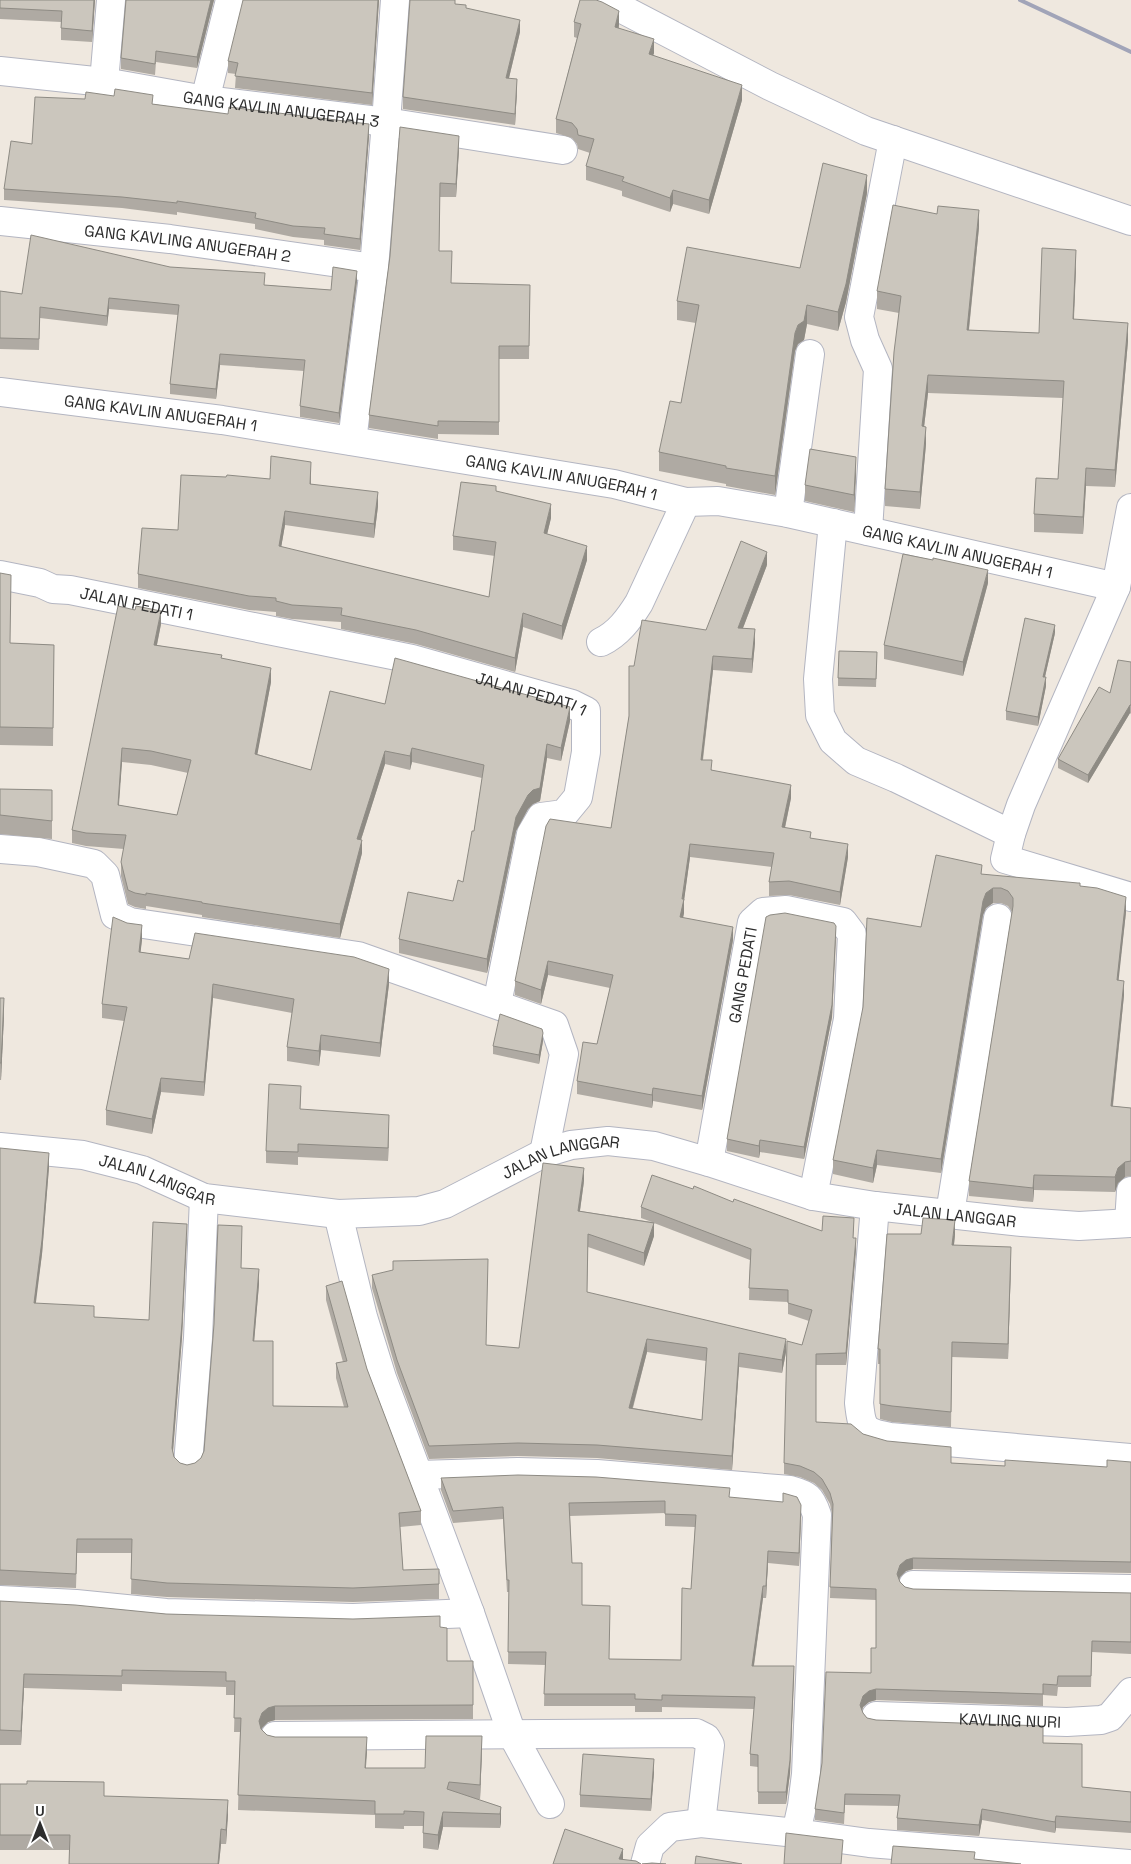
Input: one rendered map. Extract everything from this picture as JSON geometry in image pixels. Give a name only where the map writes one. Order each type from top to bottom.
[{"type":"street","points":[[104,82],[111,0]]},
{"type":"street","points":[[205,100],[230,0]]},
{"type":"street","points":[[352,441],[374,268],[394,0]]},
{"type":"street","points":[[605,0],[770,86],[866,131],[1131,221]]},
{"type":"street","name":"GANG KAVLIN ANUGERAH 3","points":[[0,71],[104,82],[205,100],[386,122],[563,150]]},
{"type":"street","points":[[868,531],[878,369],[865,340],[859,318],[893,140]]},
{"type":"street","name":"GANG KAVLING ANUGERAH 2","points":[[0,221],[170,239],[374,268]]},
{"type":"street","points":[[788,513],[810,354]]},
{"type":"street","name":"GANG KAVLIN ANUGERAH 1","points":[[0,392],[222,420],[352,441],[614,484],[686,502],[718,501],[788,513],[868,531],[1122,574]]},
{"type":"street","points":[[601,642],[611,637],[629,619],[686,502]]},
{"type":"street","points":[[1131,508],[1122,574],[1021,805],[1005,859],[1131,897]]},
{"type":"street","points":[[833,523],[818,679],[820,715],[833,741],[856,761],[896,778],[1011,834]]},
{"type":"street","name":"JALAN PEDATI 1","points":[[0,574],[40,583],[52,589],[70,590],[412,659],[572,704],[586,711],[586,752],[578,797],[564,814],[541,817],[530,834],[497,1004]]},
{"type":"street","points":[[0,849],[38,852],[94,864],[105,875],[115,915],[130,922],[358,956],[554,1025],[564,1054],[544,1153]]},
{"type":"street","name":"GANG PEDATI","points":[[709,1162],[752,922],[763,912],[786,910],[843,922],[852,934],[848,1019],[813,1196]]},
{"type":"street","points":[[950,1213],[998,918]]},
{"type":"street","name":"JALAN LANGGAR","points":[[0,1147],[83,1155],[142,1170],[204,1198],[338,1214],[428,1209],[444,1204],[544,1153],[571,1145],[608,1141],[654,1146],[813,1196],[875,1206],[1022,1222],[1079,1226],[1130,1223]]},
{"type":"street","points":[[1130,1223],[1131,1191]]},
{"type":"street","points":[[188,1464],[198,1338],[204,1198]]},
{"type":"street","points":[[875,1206],[859,1403],[861,1422],[871,1433],[890,1437],[1131,1458]]},
{"type":"street","points":[[338,1214],[363,1317],[382,1378],[470,1614],[512,1734],[550,1804]]},
{"type":"street","points":[[418,1475],[518,1472],[597,1474],[790,1490],[804,1494],[812,1501],[817,1515],[806,1774],[796,1833]]},
{"type":"street","points":[[913,1585],[1131,1589]]},
{"type":"street","points":[[0,1600],[76,1604],[166,1613],[353,1618],[470,1614]]},
{"type":"street","name":"KAVLING NURI","points":[[876,1716],[1067,1722],[1101,1720],[1110,1717],[1131,1692]]},
{"type":"street","points":[[275,1736],[696,1733],[706,1738],[710,1745],[701,1823]]},
{"type":"street","points":[[645,1864],[650,1846],[670,1827],[701,1823],[869,1843],[1129,1864]]},
{"type":"building","points":[[0,0],[94,0],[92,31],[61,28],[62,11],[0,8]]},
{"type":"building","points":[[126,0],[211,0],[197,57],[156,51],[155,64],[121,58]]},
{"type":"building","points":[[243,0],[378,0],[372,93],[235,76],[238,63],[228,61]]},
{"type":"building","points":[[410,0],[455,0],[455,4],[466,5],[466,8],[520,20],[506,78],[517,79],[515,114],[403,97]]},
{"type":"building","points":[[580,0],[596,0],[619,11],[615,27],[654,39],[649,54],[742,85],[709,200],[673,190],[670,198],[622,181],[624,177],[586,166],[594,139],[578,135],[577,129],[572,123],[556,119],[581,24],[574,22]]},
{"type":"building","points":[[115,89],[153,95],[152,104],[228,114],[229,107],[369,124],[360,239],[324,234],[325,228],[293,226],[255,218],[256,213],[177,201],[177,203],[122,197],[4,189],[11,141],[32,144],[35,97],[85,99],[86,92],[114,96]]},
{"type":"building","points":[[400,127],[459,136],[456,184],[440,183],[439,251],[452,251],[451,283],[530,285],[529,346],[499,346],[499,422],[438,421],[438,426],[369,415],[390,256]]},
{"type":"building","points":[[823,163],[867,175],[846,284],[838,312],[807,305],[804,321],[798,325],[795,333],[775,476],[726,468],[726,466],[659,452],[670,401],[681,403],[699,305],[677,301],[687,247],[800,268]]},
{"type":"building","points":[[893,205],[937,214],[938,206],[979,210],[967,330],[1039,333],[1042,248],[1076,250],[1073,319],[1128,323],[1115,470],[1086,468],[1083,517],[1034,514],[1036,478],[1058,479],[1064,381],[928,375],[922,426],[926,427],[920,492],[885,489],[894,352],[901,296],[877,291]]},
{"type":"building","points":[[31,235],[170,267],[265,273],[264,285],[331,290],[333,267],[357,271],[339,413],[300,406],[305,360],[220,354],[216,389],[170,384],[179,305],[109,298],[107,316],[40,307],[39,339],[0,338],[0,291],[22,294]]},
{"type":"building","points":[[810,449],[856,457],[854,495],[805,485]]},
{"type":"building","points":[[271,456],[311,462],[310,484],[378,492],[374,524],[285,511],[279,546],[489,597],[496,542],[453,536],[461,482],[496,486],[496,491],[551,504],[544,533],[587,546],[562,626],[523,613],[515,658],[416,630],[341,615],[342,608],[292,605],[276,601],[276,598],[249,596],[138,574],[142,528],[178,530],[181,475],[226,477],[227,475],[270,479]]},
{"type":"building","points":[[741,541],[767,552],[738,628],[755,629],[752,659],[713,656],[701,760],[712,760],[711,770],[791,785],[782,827],[811,832],[810,838],[848,844],[840,892],[789,881],[769,882],[774,853],[690,844],[682,899],[684,899],[680,917],[733,927],[702,1096],[653,1088],[652,1095],[577,1081],[583,1042],[597,1044],[613,975],[548,961],[541,990],[515,981],[546,826],[550,819],[611,828],[629,716],[629,666],[634,666],[642,620],[706,630]]},
{"type":"building","points":[[903,554],[933,560],[933,558],[988,570],[963,662],[884,645]]},
{"type":"building","points":[[0,573],[11,575],[10,643],[54,645],[53,728],[0,727]]},
{"type":"building","points":[[118,606],[135,610],[136,606],[161,611],[154,645],[222,655],[221,658],[271,668],[255,754],[311,770],[330,691],[385,704],[395,658],[570,707],[561,748],[547,744],[540,788],[533,790],[528,795],[516,817],[487,959],[399,939],[408,892],[453,901],[458,880],[463,882],[472,831],[474,831],[484,765],[412,748],[410,756],[385,751],[357,839],[362,840],[340,924],[146,893],[146,895],[135,893],[128,890],[121,862],[126,835],[86,833],[72,830]],"holes":[[[122,748],[151,751],[191,760],[177,815],[118,805]]]},
{"type":"building","points":[[1025,618],[1055,625],[1043,677],[1046,677],[1038,717],[1006,711]]},
{"type":"building","points":[[839,651],[877,652],[876,679],[838,678]]},
{"type":"building","points":[[1118,660],[1131,662],[1131,705],[1088,775],[1058,759],[1099,687],[1110,693]]},
{"type":"building","points":[[0,789],[52,790],[52,821],[0,815]]},
{"type":"building","points":[[936,855],[982,865],[981,874],[1080,883],[1080,886],[1097,888],[1126,897],[1117,980],[1124,981],[1111,1106],[1131,1108],[1131,1161],[1125,1162],[1118,1168],[1115,1177],[1034,1175],[1033,1188],[969,1181],[1013,906],[1013,898],[1008,891],[1001,888],[993,888],[986,893],[983,901],[941,1159],[877,1150],[873,1168],[833,1160],[863,1007],[867,918],[921,927]]},
{"type":"building","points":[[785,913],[834,923],[836,926],[832,1005],[804,1147],[760,1140],[759,1146],[727,1139],[766,917]]},
{"type":"building","points":[[113,917],[127,923],[142,925],[139,952],[189,959],[195,933],[354,957],[389,969],[380,1043],[321,1035],[319,1051],[287,1047],[294,999],[213,984],[204,1082],[161,1078],[152,1119],[106,1110],[127,1007],[102,1004]]},
{"type":"building","points":[[0,998],[4,998],[1,1063],[0,1063]]},
{"type":"building","points":[[500,1014],[542,1029],[539,1055],[493,1046]]},
{"type":"building","points":[[269,1084],[301,1086],[300,1109],[389,1115],[388,1148],[298,1144],[298,1152],[266,1151]]},
{"type":"building","points":[[0,1148],[49,1153],[42,1240],[34,1303],[94,1306],[94,1317],[149,1320],[153,1222],[187,1224],[182,1323],[172,1448],[174,1457],[180,1463],[187,1465],[195,1463],[201,1458],[204,1451],[214,1324],[218,1225],[242,1226],[241,1268],[259,1269],[253,1341],[273,1341],[273,1406],[348,1407],[336,1363],[347,1361],[326,1286],[342,1281],[367,1369],[421,1511],[399,1513],[403,1570],[439,1569],[439,1584],[353,1588],[167,1583],[131,1579],[132,1539],[77,1539],[76,1574],[0,1570]]},
{"type":"building","points":[[543,1163],[584,1168],[578,1211],[654,1223],[644,1253],[588,1234],[587,1292],[786,1339],[782,1360],[739,1353],[732,1456],[597,1445],[518,1443],[429,1446],[397,1360],[372,1275],[393,1270],[393,1261],[488,1259],[486,1345],[519,1348]],"holes":[[[647,1339],[707,1348],[702,1420],[629,1408]]]},
{"type":"building","points":[[652,1175],[693,1189],[694,1186],[733,1202],[734,1199],[822,1231],[823,1216],[854,1218],[853,1238],[856,1238],[846,1353],[816,1354],[816,1422],[851,1424],[863,1434],[887,1441],[951,1447],[951,1463],[1005,1466],[1005,1460],[1107,1467],[1107,1460],[1131,1462],[1131,1562],[913,1558],[906,1560],[900,1565],[897,1574],[900,1582],[905,1587],[913,1589],[1131,1593],[1131,1642],[1092,1641],[1091,1676],[1058,1676],[1057,1685],[1043,1684],[1043,1694],[876,1689],[869,1691],[863,1696],[860,1705],[867,1718],[876,1720],[1043,1726],[1043,1743],[1082,1744],[1082,1787],[1131,1792],[1131,1822],[1056,1816],[1055,1822],[982,1809],[979,1825],[897,1818],[900,1795],[845,1794],[844,1813],[815,1809],[822,1763],[826,1672],[871,1673],[871,1648],[876,1648],[876,1589],[830,1587],[833,1504],[830,1493],[822,1479],[814,1472],[800,1466],[784,1463],[787,1341],[802,1345],[812,1310],[788,1303],[788,1290],[749,1288],[751,1249],[641,1207]]},
{"type":"building","points":[[923,1218],[955,1220],[952,1245],[1011,1247],[1008,1344],[952,1342],[951,1412],[880,1404],[880,1349],[878,1349],[887,1234],[921,1234]]},
{"type":"building","points":[[518,1475],[596,1477],[730,1488],[729,1497],[783,1502],[783,1493],[797,1497],[801,1505],[799,1553],[768,1551],[766,1586],[763,1586],[752,1666],[794,1666],[790,1760],[786,1792],[758,1792],[758,1755],[750,1754],[755,1697],[662,1695],[662,1700],[635,1699],[635,1694],[544,1694],[546,1652],[508,1652],[509,1580],[507,1580],[503,1507],[453,1511],[441,1478]],"holes":[[[665,1501],[665,1514],[696,1515],[691,1589],[682,1588],[681,1660],[609,1659],[610,1606],[582,1605],[582,1563],[572,1563],[569,1503]]]},
{"type":"building","points":[[0,1601],[75,1605],[166,1614],[353,1619],[440,1616],[440,1627],[447,1628],[447,1661],[473,1661],[473,1705],[275,1706],[268,1708],[262,1713],[259,1721],[261,1729],[267,1735],[275,1737],[367,1737],[365,1768],[425,1768],[426,1736],[482,1736],[480,1785],[449,1782],[447,1789],[501,1807],[500,1814],[443,1812],[438,1835],[423,1833],[424,1812],[404,1811],[404,1814],[375,1814],[375,1801],[238,1795],[241,1718],[234,1718],[235,1681],[226,1681],[226,1672],[122,1670],[122,1676],[24,1674],[21,1731],[0,1730]]},
{"type":"building","points":[[583,1754],[654,1759],[651,1799],[580,1795]]},
{"type":"building","points":[[27,1781],[104,1782],[104,1796],[228,1800],[226,1830],[221,1829],[218,1864],[69,1864],[70,1835],[0,1835],[0,1784],[27,1784]]},
{"type":"building","points":[[565,1829],[623,1849],[619,1859],[636,1861],[641,1864],[553,1864]]},
{"type":"building","points":[[786,1833],[843,1840],[841,1864],[784,1864]]},
{"type":"building","points":[[893,1846],[975,1852],[974,1859],[1021,1864],[891,1864]]},
{"type":"building","points":[[696,1856],[742,1864],[695,1864]]},
{"type":"railway","points":[[1020,0],[1131,52]]}]
